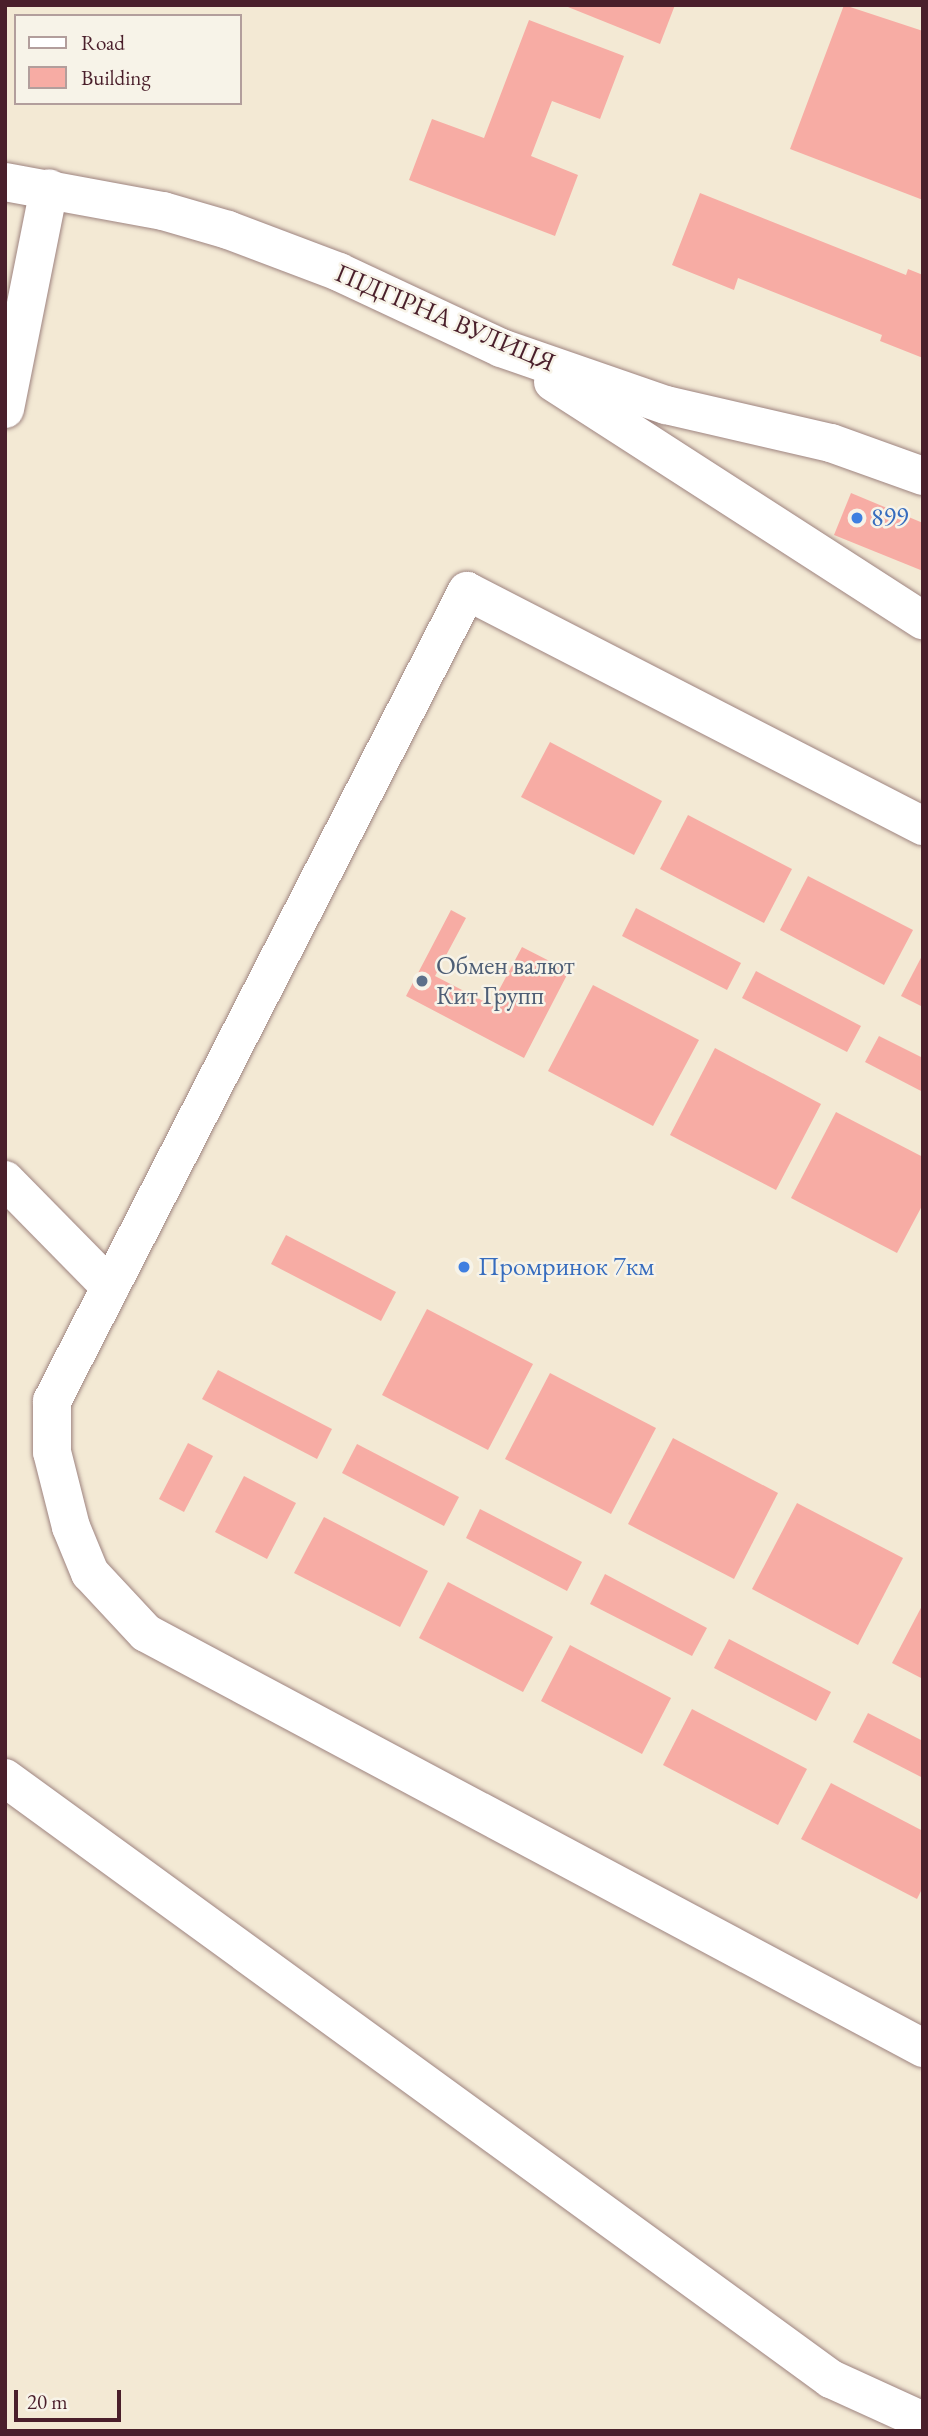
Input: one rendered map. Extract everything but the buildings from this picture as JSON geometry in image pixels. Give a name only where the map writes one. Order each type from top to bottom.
[{"type":"street","name":"ПІДГІРНА ВУЛИЦЯ","points":[[5,182],[163,211],[228,230],[339,272],[501,348],[666,405],[831,443],[923,476]]},
{"type":"street","points":[[5,409],[49,188]]},
{"type":"street","points":[[501,348],[923,620]]},
{"type":"street","points":[[923,827],[467,591],[52,1401],[52,1452],[68,1517],[90,1573],[146,1633],[923,2048]]},
{"type":"street","points":[[5,1180],[110,1287]]},
{"type":"street","points":[[5,1778],[831,2379],[923,2421]]},
{"type":"place","name":"899","points":[[857,518]]},
{"type":"place","name":"Обмен валют Кит Групп","points":[[422,981]]},
{"type":"place","name":"Промринок 7км","points":[[464,1267]]}]
